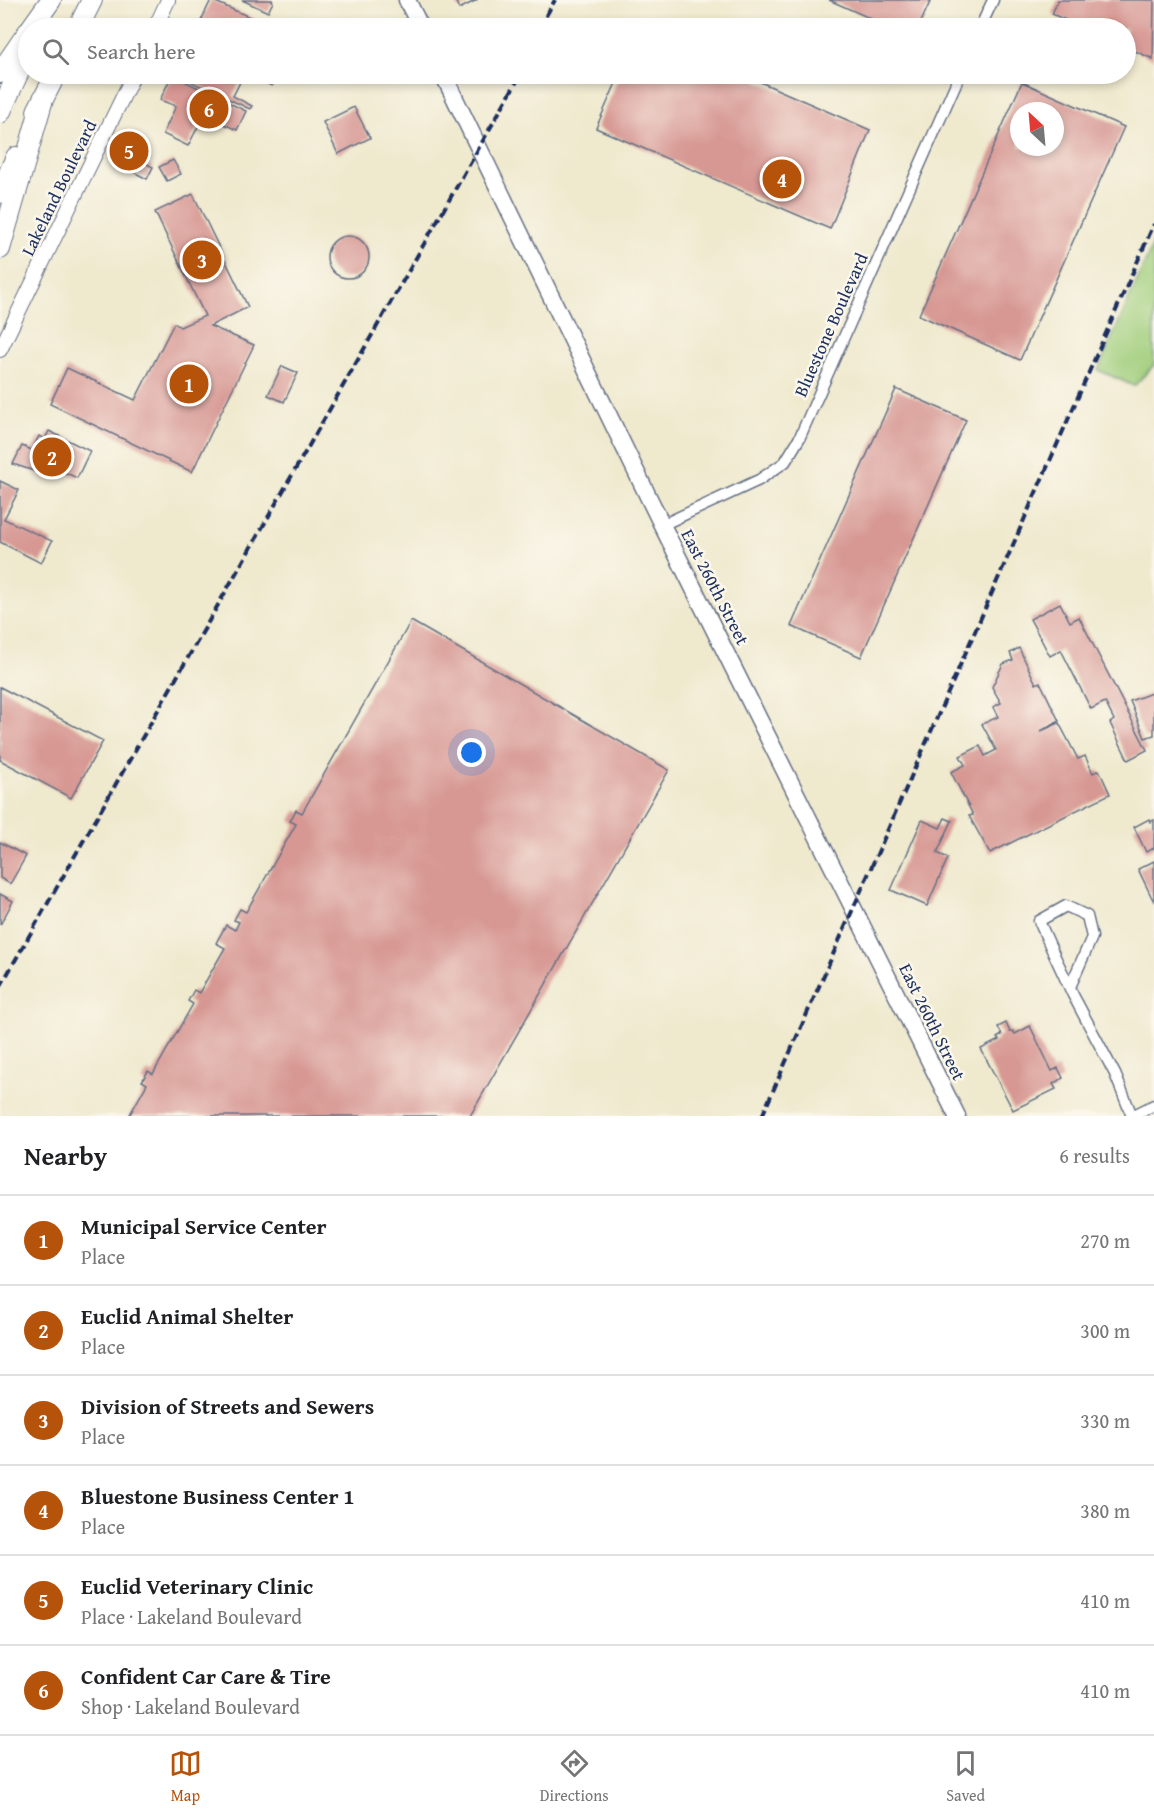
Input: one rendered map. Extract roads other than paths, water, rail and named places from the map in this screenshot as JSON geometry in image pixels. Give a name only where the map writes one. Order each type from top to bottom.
[{"type":"highway","points":[[44,18],[52,0]]},
{"type":"highway","points":[[39,18],[52,0]]},
{"type":"highway","points":[[83,18],[92,0]]},
{"type":"highway","points":[[0,73],[18,47]]},
{"type":"highway","points":[[0,113],[18,74]]},
{"type":"highway","points":[[0,193],[51,84]]},
{"type":"highway","points":[[0,249],[43,99]]},
{"type":"main road","points":[[407,0],[416,18]]},
{"type":"main road","name":"East 260th Street","points":[[448,84],[662,525],[957,1116]]},
{"type":"street","points":[[160,18],[168,0]]},
{"type":"street","points":[[985,18],[993,0]]},
{"type":"street","name":"Lakeland Boulevard","points":[[0,350],[129,84]]},
{"type":"street","name":"Bluestone Boulevard","points":[[662,525],[759,480],[785,462],[799,439],[956,84]]},
{"type":"street","points":[[1070,987],[1092,937],[1087,916],[1066,906],[1038,921],[1070,987],[1115,1074],[1132,1116],[1154,1105]]},
{"type":"railway","points":[[545,18],[555,0]]},
{"type":"railway","points":[[0,987],[515,84]]},
{"type":"railway","points":[[762,1116],[1154,224]]},
{"type":"place","name":"Confident Car Care & Tire","points":[[209,109]]},
{"type":"place","name":"Euclid Veterinary Clinic","points":[[129,151]]},
{"type":"place","name":"Bluestone Business Center 1","points":[[782,179]]},
{"type":"place","name":"Division of Streets and Sewers","points":[[202,260]]},
{"type":"place","name":"Municipal Service Center","points":[[189,384]]},
{"type":"place","name":"Euclid Animal Shelter","points":[[52,457]]}]
